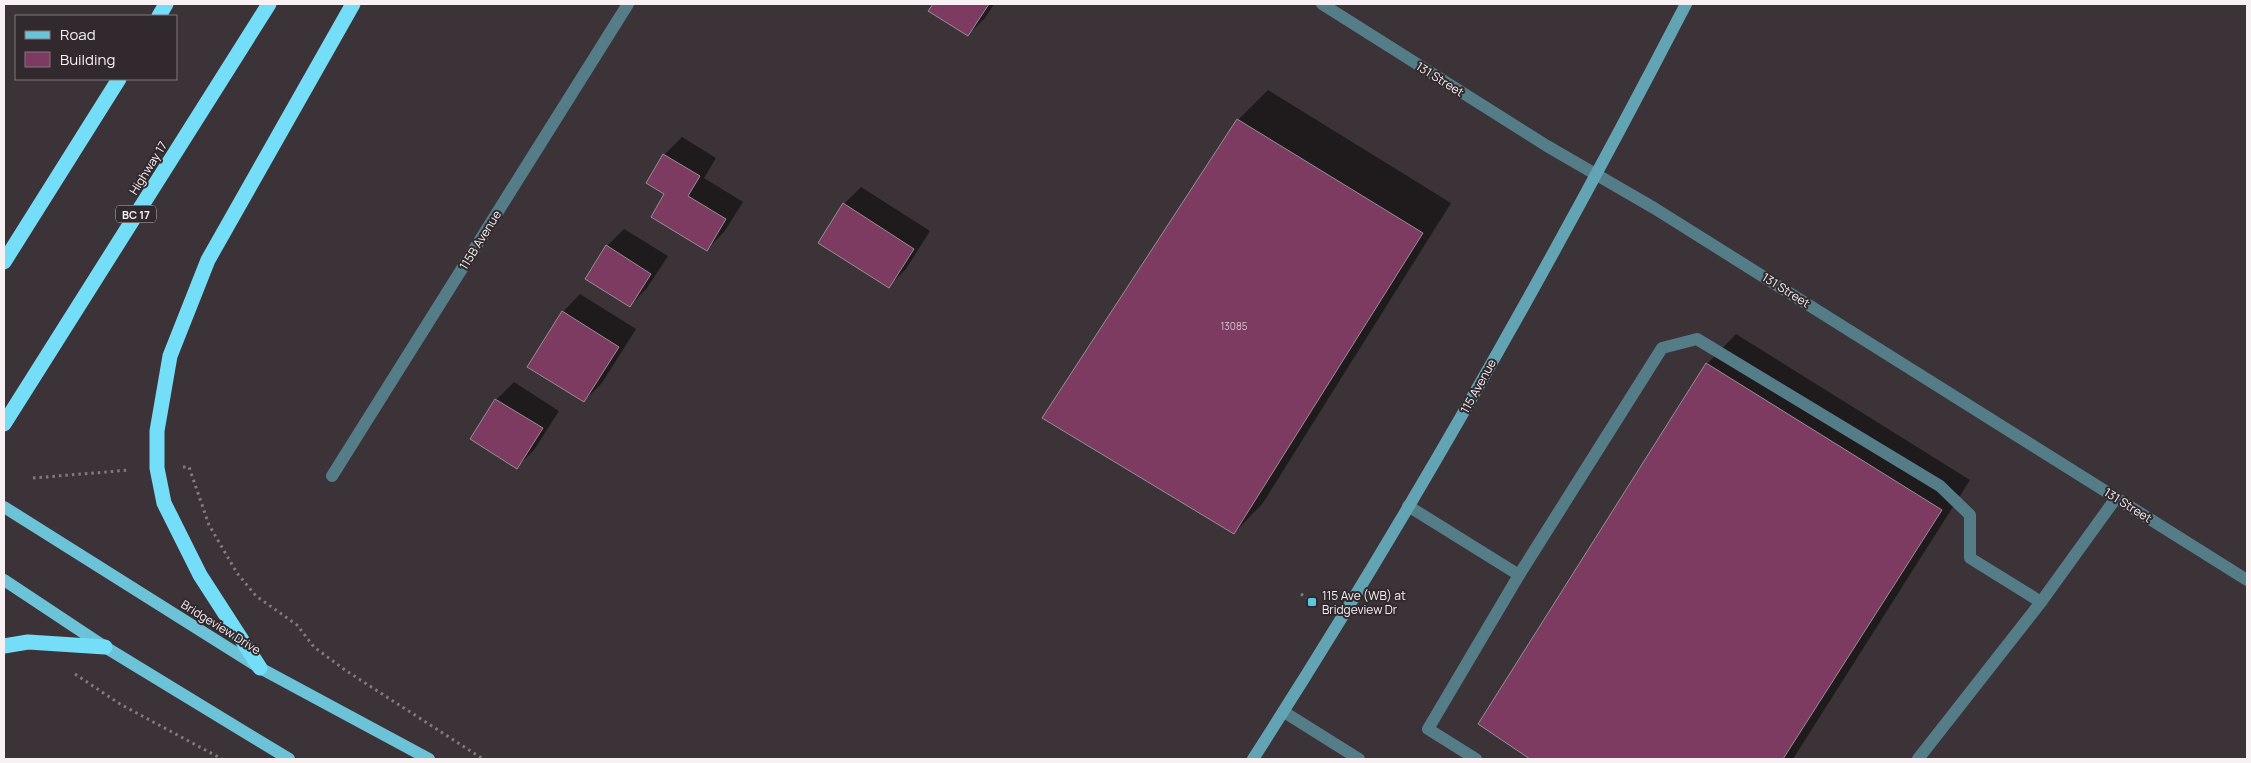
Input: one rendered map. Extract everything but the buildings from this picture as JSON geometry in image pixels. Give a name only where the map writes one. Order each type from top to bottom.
[{"type":"highway","points":[[159,15],[166,4]]},
{"type":"highway","name":"Highway 17","points":[[4,424],[269,4]]},
{"type":"highway","points":[[260,668],[200,575],[164,502],[157,468],[157,431],[170,356],[208,260],[353,4]]},
{"type":"highway","points":[[4,262],[118,80]]},
{"type":"highway","points":[[4,248],[20,235]]},
{"type":"highway","points":[[4,646],[28,642],[105,647]]},
{"type":"main road","name":"Bridgeview Drive","points":[[4,507],[260,668],[429,759]]},
{"type":"main road","points":[[4,580],[105,647],[289,759]]},
{"type":"street","name":"115B Avenue","points":[[332,476],[628,4]]},
{"type":"street","name":"131 Street","points":[[1322,4],[1597,176],[1654,208],[2247,580]]},
{"type":"street","name":"115 Avenue","points":[[1253,759],[1284,712],[1408,506],[1597,176],[1686,4]]},
{"type":"street","points":[[1476,759],[1428,729],[1519,574],[1662,348],[1697,339],[1940,486],[1970,515],[1970,558],[2041,602]]},
{"type":"street","points":[[1918,759],[2041,602],[2116,498]]},
{"type":"street","points":[[1408,506],[1519,574]]},
{"type":"street","points":[[1284,712],[1359,759]]},
{"type":"path","points":[[180,467],[189,467],[209,525],[236,572],[256,596],[297,625],[314,647],[345,670],[483,759]]},
{"type":"path","points":[[33,478],[131,470]]},
{"type":"path","points":[[1301,594],[1312,602]]},
{"type":"path","points":[[120,704],[222,759]]},
{"type":"place","name":"115 Ave (WB) at Bridgeview Dr","points":[[1312,602]]}]
